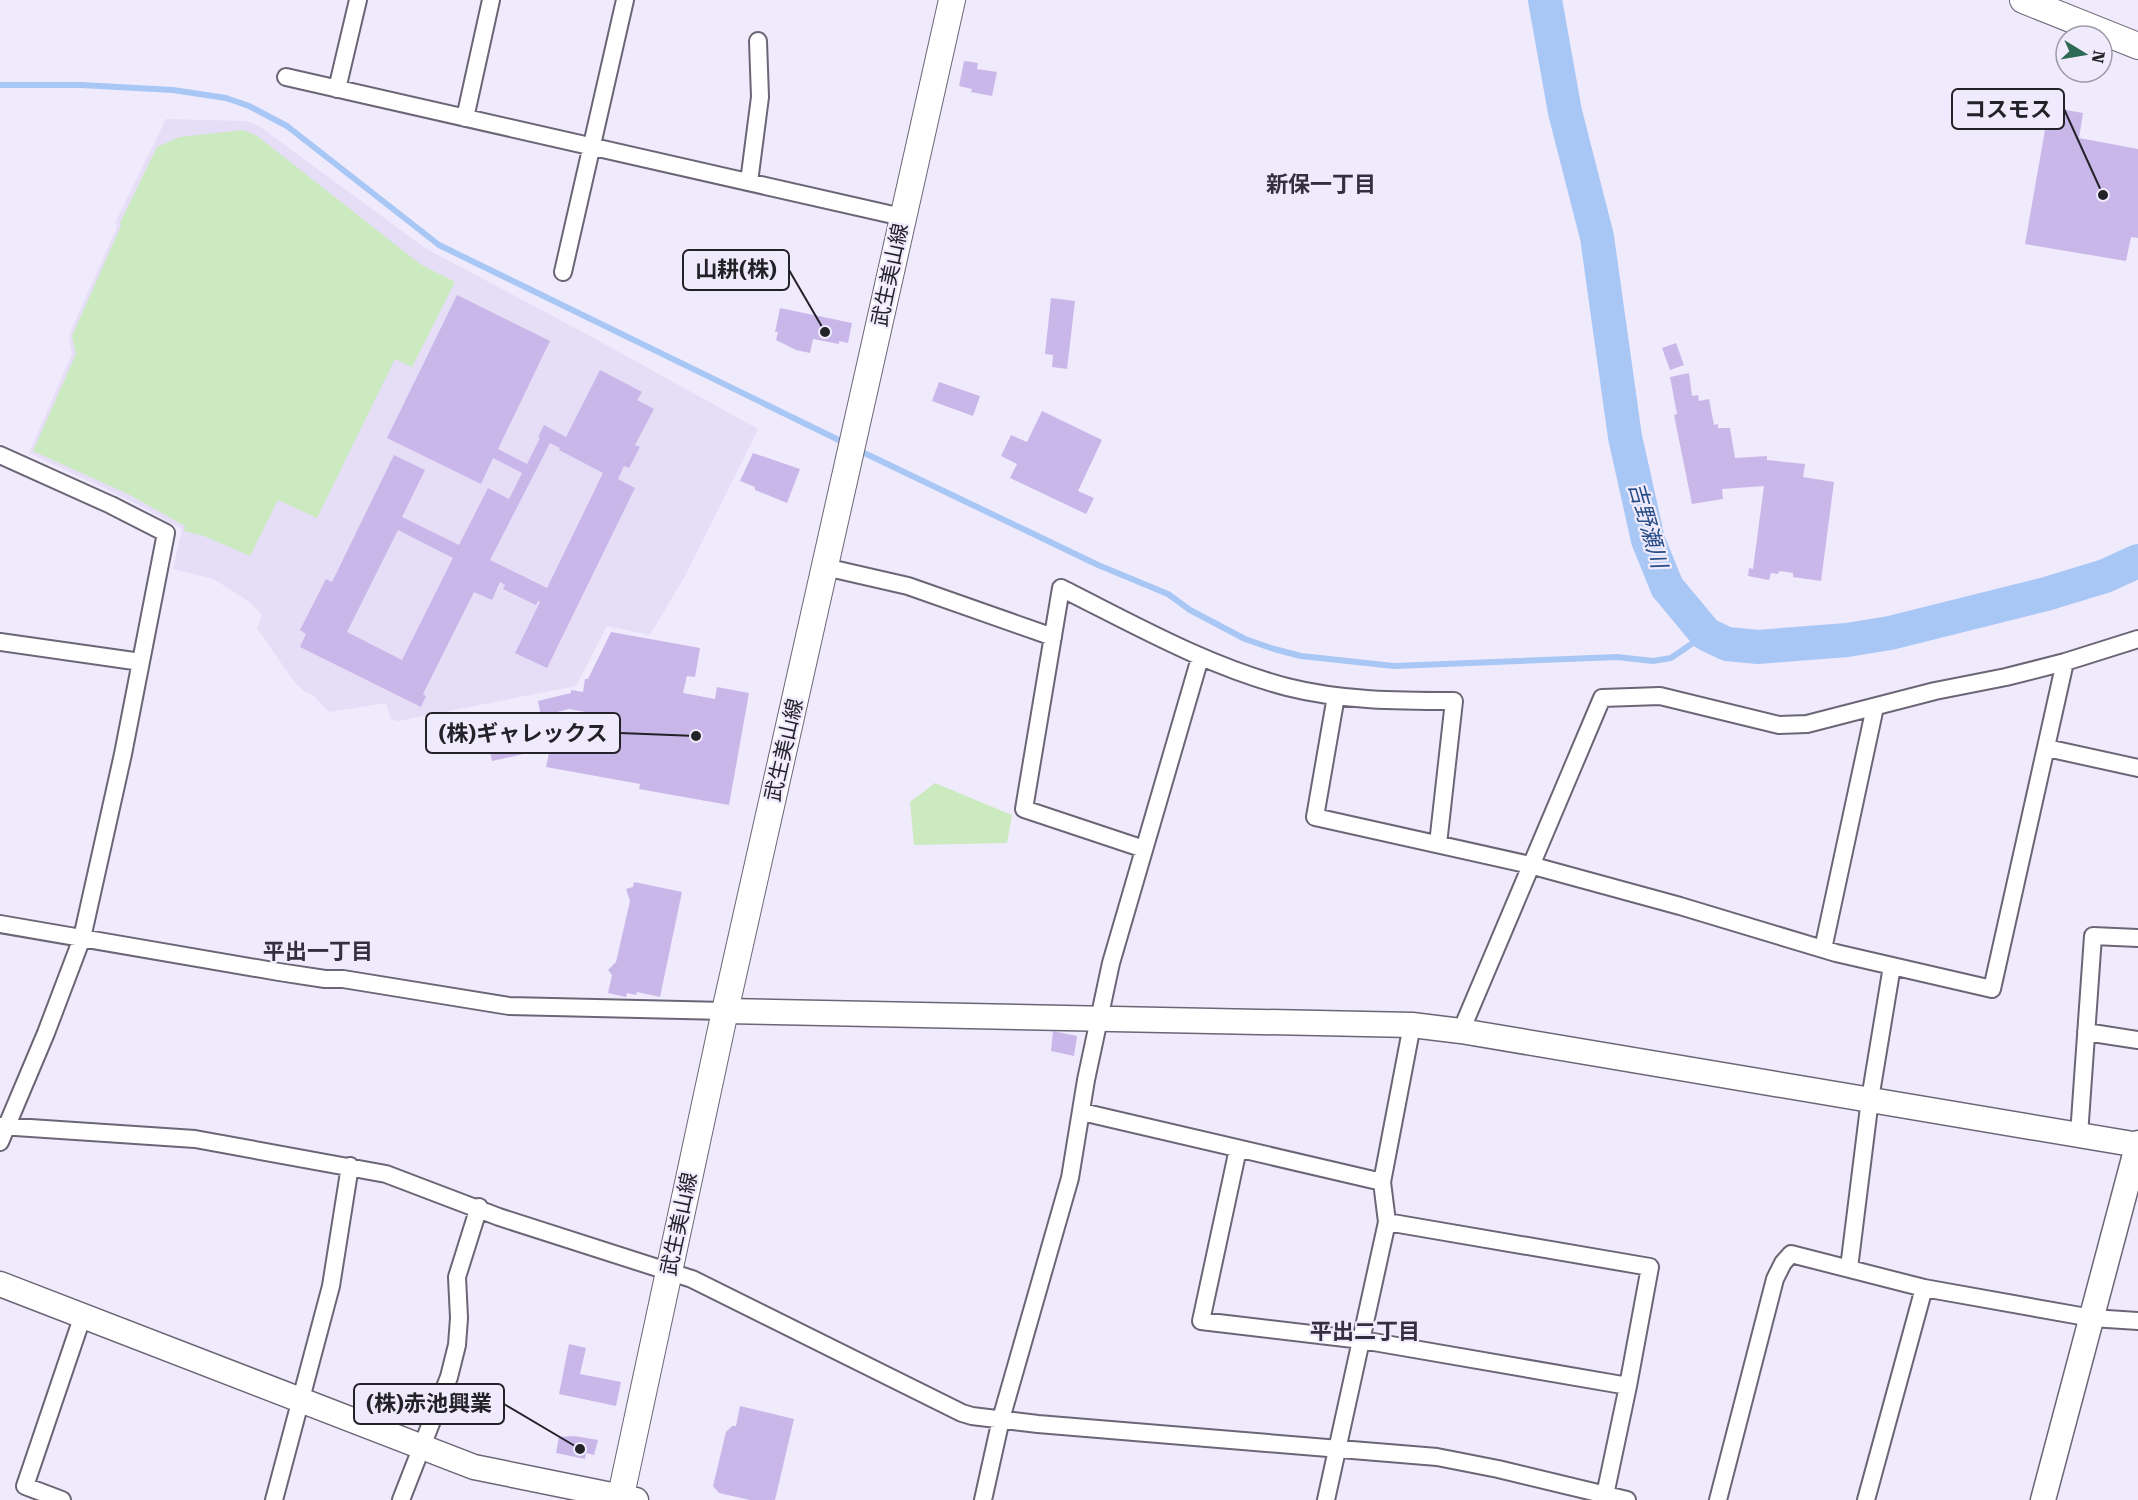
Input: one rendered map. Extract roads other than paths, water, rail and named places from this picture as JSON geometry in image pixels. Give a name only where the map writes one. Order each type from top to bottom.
[{"type":"main road","name":"武生美山線","points":[[626,1499],[669,1271],[725,1011],[952,0]]},
{"type":"main road","points":[[2022,0],[2138,46]]},
{"type":"street","points":[[337,89],[358,0]]},
{"type":"street","points":[[465,118],[491,0]]},
{"type":"street","points":[[563,272],[625,0]]},
{"type":"street","points":[[749,182],[760,97],[758,41]]},
{"type":"street","points":[[286,77],[902,217]]},
{"type":"street","points":[[0,455],[111,505],[166,533],[123,754],[82,938],[46,1033],[2,1132],[195,1139],[386,1174],[499,1217],[692,1279],[962,1413],[1001,1419],[1415,1455],[1458,1461],[1627,1500]]},
{"type":"street","points":[[825,567],[908,586],[1053,637]]},
{"type":"street","points":[[1144,849],[1024,809],[1061,588],[1200,657],[1246,675],[1286,687],[1377,701],[1454,701],[1438,844]]},
{"type":"street","points":[[1461,1031],[1602,698],[1660,696],[1786,726],[1808,724],[1935,691],[2065,662],[2138,639]]},
{"type":"street","points":[[0,642],[141,662]]},
{"type":"street","points":[[982,1500],[1001,1419],[1070,1178],[1086,1080],[1111,963],[1200,657]]},
{"type":"street","points":[[1336,696],[1314,817],[1530,866],[1680,906],[1823,949],[1992,989],[2065,662]]},
{"type":"street","points":[[1823,949],[1875,707]]},
{"type":"street","points":[[2047,748],[2138,768]]},
{"type":"street","points":[[0,924],[279,972],[325,979],[343,979],[509,1006],[1412,1025],[1461,1031],[2138,1144],[2043,1500]]},
{"type":"street","points":[[2079,1135],[2093,936],[2138,938]]},
{"type":"street","points":[[1850,1268],[1870,1099],[1892,966]]},
{"type":"street","points":[[1326,1500],[1387,1222],[1382,1182],[1412,1025]]},
{"type":"street","points":[[2086,1032],[2138,1040]]},
{"type":"street","points":[[1082,1112],[1382,1182]]},
{"type":"street","points":[[1238,1149],[1201,1321],[1362,1340],[1628,1386]]},
{"type":"street","points":[[274,1500],[331,1286],[350,1166]]},
{"type":"street","points":[[402,1500],[449,1377],[457,1345],[459,1318],[457,1277],[478,1208]]},
{"type":"street","points":[[1387,1222],[1650,1267],[1605,1495]]},
{"type":"street","points":[[1718,1500],[1775,1279],[1783,1263],[1791,1254],[1924,1288],[2092,1318],[2138,1322]]},
{"type":"street","points":[[0,1284],[474,1467],[626,1499]]},
{"type":"street","points":[[1866,1500],[1924,1288]]},
{"type":"street","points":[[63,1500],[26,1486],[83,1315]]},
{"type":"waterway","name":"吉野瀬川","points":[[1545,0],[1565,112],[1597,237],[1625,437],[1648,540],[1667,587],[1706,634],[1727,644],[1758,647],[1847,640],[1890,633],[2046,594],[2105,576],[2138,561]]},
{"type":"waterway","points":[[0,85],[81,85],[173,90],[226,98],[249,106],[287,126],[439,245],[847,444]]},
{"type":"waterway","points":[[856,449],[1098,565],[1168,594],[1190,610],[1245,639],[1301,656],[1394,666],[1617,657],[1653,661],[1671,658],[1706,634]]},
{"type":"place","name":"コスモス","points":[[2103,195]]},
{"type":"place","name":"山耕(株)","points":[[825,332]]},
{"type":"place","name":"(株)ギャレックス","points":[[696,736]]},
{"type":"place","name":"(株)赤池興業","points":[[580,1449]]},
{"type":"district","name":"新保一丁目","points":[[1321,184]]},
{"type":"district","name":"平出一丁目","points":[[318,951]]},
{"type":"district","name":"平出二丁目","points":[[1365,1331]]}]
